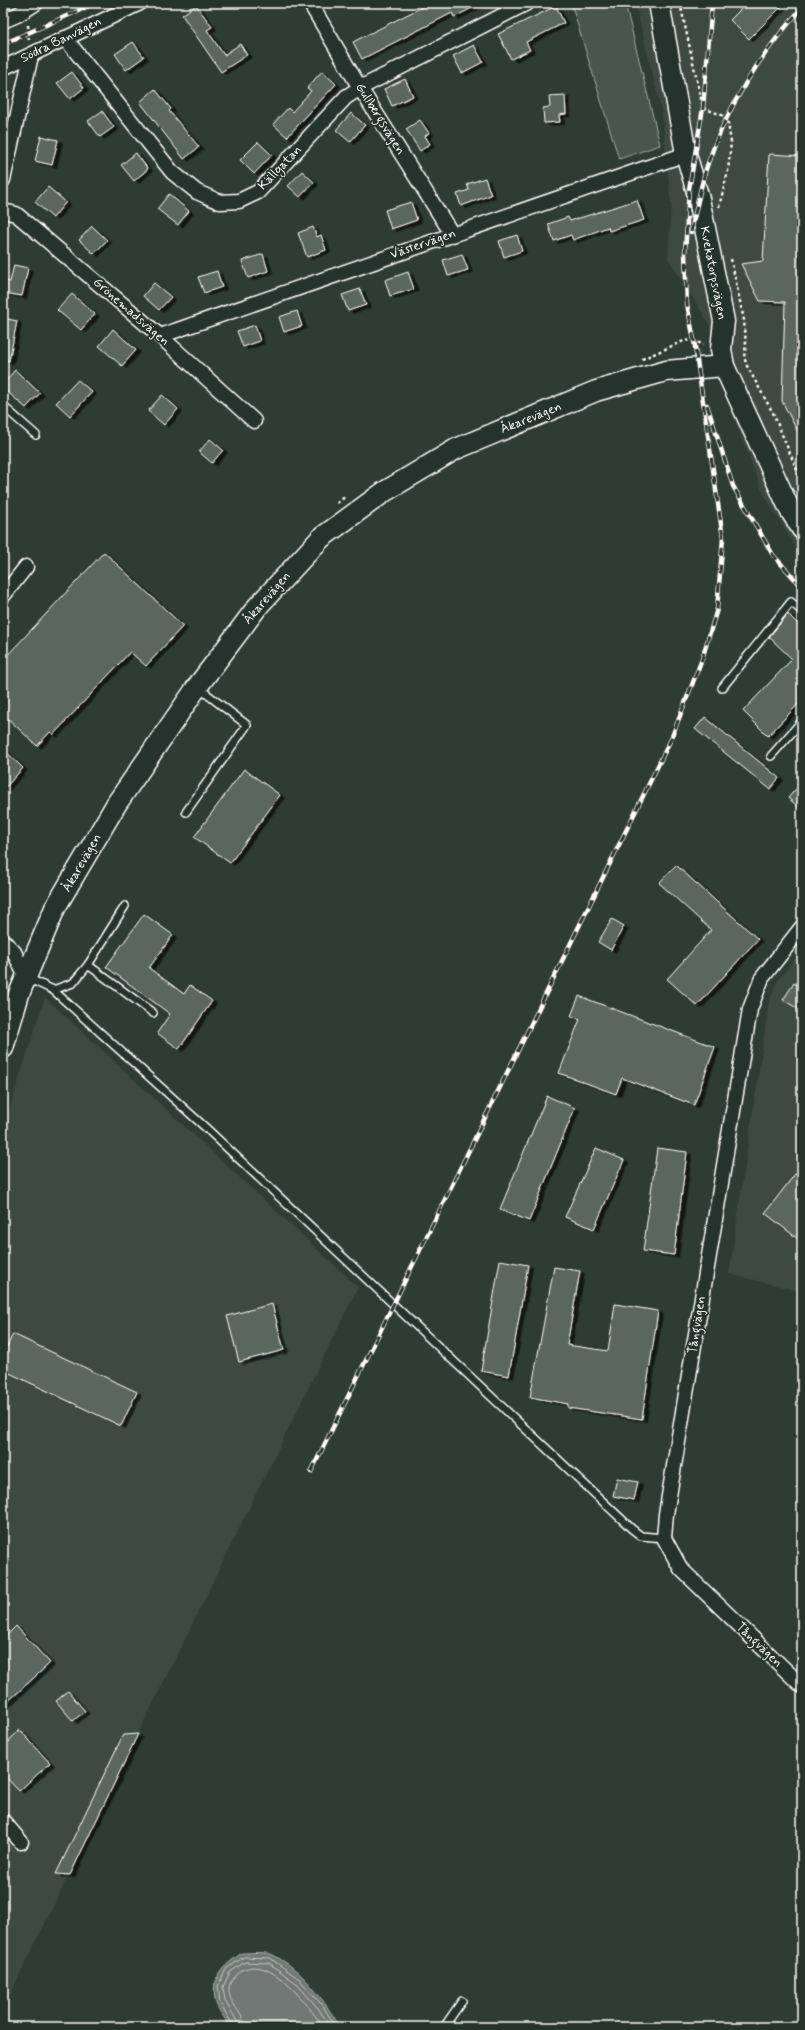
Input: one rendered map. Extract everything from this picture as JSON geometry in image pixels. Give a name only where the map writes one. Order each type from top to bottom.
[{"type":"street","name":"Södra Banvägen","points":[[3,68],[140,3]]},
{"type":"street","name":"Gullbergsvägen","points":[[310,3],[360,88],[452,234]]},
{"type":"street","name":"Källgatan","points":[[64,38],[172,172],[197,192],[220,202],[239,201],[258,192],[346,97],[360,88],[527,3]]},
{"type":"street","name":"Kvekatorpsvägen","points":[[658,3],[686,154],[699,199],[724,320],[722,357]]},
{"type":"street","points":[[3,21],[31,6]]},
{"type":"street","points":[[3,180],[31,56]]},
{"type":"street","name":"Västervägen","points":[[160,336],[686,154]]},
{"type":"street","name":"Grönemadsvägen","points":[[3,211],[16,214],[160,336],[254,421]]},
{"type":"street","points":[[722,357],[790,510],[802,529]]},
{"type":"street","name":"Åkarevägen","points":[[3,1048],[18,994],[55,908],[110,816],[197,687],[258,606],[321,538],[384,492],[456,449],[596,391],[666,370],[722,357]]},
{"type":"street","points":[[3,596],[26,567]]},
{"type":"street","name":"Tångvägen","points":[[802,927],[762,978],[750,1009],[666,1514],[664,1538],[680,1568],[802,1686]]},
{"type":"street","points":[[3,941],[14,952],[26,977]]},
{"type":"street","points":[[3,1821],[21,1842]]},
{"type":"lane","points":[[3,406],[36,435]]},
{"type":"lane","points":[[722,688],[791,602],[802,611]]},
{"type":"lane","points":[[186,812],[247,725],[197,687]]},
{"type":"lane","points":[[771,756],[802,721]]},
{"type":"lane","points":[[53,990],[73,983],[88,965],[125,906]]},
{"type":"lane","points":[[88,965],[153,1013]]},
{"type":"lane","points":[[26,977],[53,990],[217,1139],[632,1529],[641,1536],[664,1538]]},
{"type":"lane","points":[[444,2027],[462,2001]]},
{"type":"path","points":[[680,3],[703,108],[727,117],[731,142],[728,171],[719,207],[721,214]]},
{"type":"path","points":[[31,6],[28,40],[32,49],[31,56]]},
{"type":"path","points":[[729,252],[744,320],[746,344],[744,357],[776,420],[802,482]]},
{"type":"path","points":[[638,360],[686,340],[694,340],[722,357],[744,357]]},
{"type":"path","points":[[335,505],[348,495]]},
{"type":"path","points":[[3,984],[14,952]]},
{"type":"shaded area","points":[[571,3],[625,3],[660,145],[619,159]]},
{"type":"shaded area","points":[[635,3],[802,3],[802,558],[762,491],[729,405],[709,324],[668,258],[671,205],[662,114]]},
{"type":"shaded area","points":[[802,950],[802,1292],[729,1274],[769,1001],[778,980]]},
{"type":"shaded area","points":[[45,997],[358,1287],[3,2009],[3,1129]]},
{"type":"water","points":[[242,1953],[270,1954],[284,1961],[311,1986],[327,2006],[340,2027],[230,2027],[217,2006],[214,1986],[219,1974],[224,1968]]},
{"type":"building","points":[[430,3],[482,3],[454,17],[452,13],[362,59],[353,42]]},
{"type":"building","points":[[747,3],[785,3],[749,39],[730,20]]},
{"type":"building","points":[[196,5],[212,27],[207,30],[224,55],[240,44],[247,55],[221,72],[182,15]]},
{"type":"building","points":[[556,6],[564,23],[526,42],[530,50],[511,59],[498,34]]},
{"type":"building","points":[[133,42],[144,57],[126,70],[115,54]]},
{"type":"building","points":[[474,45],[483,62],[462,73],[453,56]]},
{"type":"building","points":[[322,71],[336,84],[287,137],[273,124],[288,108],[292,112],[311,91],[307,88]]},
{"type":"building","points":[[72,72],[84,88],[70,99],[57,83]]},
{"type":"building","points":[[405,79],[413,96],[392,106],[384,89]]},
{"type":"building","points":[[155,89],[171,109],[169,111],[199,147],[184,159],[140,102]]},
{"type":"building","points":[[565,95],[566,114],[559,115],[560,122],[544,123],[543,108],[550,107],[549,96]]},
{"type":"building","points":[[102,111],[114,127],[100,137],[88,121]]},
{"type":"building","points":[[351,113],[365,125],[350,142],[336,130]]},
{"type":"building","points":[[420,120],[429,133],[425,136],[430,144],[420,151],[406,129]]},
{"type":"building","points":[[41,136],[58,140],[52,165],[35,161]]},
{"type":"building","points":[[258,142],[272,155],[254,174],[240,160]]},
{"type":"building","points":[[136,153],[148,169],[134,181],[121,165]]},
{"type":"building","points":[[769,154],[802,156],[802,440],[782,401],[785,302],[760,301],[741,264],[763,261]]},
{"type":"building","points":[[302,171],[314,182],[300,197],[288,186]]},
{"type":"building","points":[[485,178],[491,195],[461,206],[457,194],[469,190],[467,184]]},
{"type":"building","points":[[48,187],[66,202],[53,218],[35,202]]},
{"type":"building","points":[[169,194],[189,211],[178,225],[157,209]]},
{"type":"building","points":[[637,200],[644,220],[609,231],[608,227],[573,240],[571,235],[554,241],[548,224],[568,217],[570,221]]},
{"type":"building","points":[[411,202],[417,220],[391,229],[385,210]]},
{"type":"building","points":[[92,226],[107,240],[94,254],[79,240]]},
{"type":"building","points":[[313,227],[317,237],[321,235],[326,250],[307,257],[298,233]]},
{"type":"building","points":[[517,235],[522,251],[504,257],[499,241]]},
{"type":"building","points":[[263,254],[268,271],[248,278],[242,261]]},
{"type":"building","points":[[462,254],[468,270],[448,276],[443,260]]},
{"type":"building","points":[[14,265],[28,268],[22,296],[4,293],[6,281],[10,282]]},
{"type":"building","points":[[217,271],[222,287],[204,293],[198,277]]},
{"type":"building","points":[[408,272],[414,289],[390,296],[385,280]]},
{"type":"building","points":[[154,283],[171,297],[159,310],[143,296]]},
{"type":"building","points":[[360,289],[366,305],[348,311],[342,295]]},
{"type":"building","points":[[72,294],[95,314],[81,330],[57,310]]},
{"type":"building","points":[[297,311],[302,326],[284,332],[279,317]]},
{"type":"building","points":[[3,318],[17,321],[9,361],[3,360]]},
{"type":"building","points":[[255,325],[260,341],[243,347],[237,331]]},
{"type":"building","points":[[113,329],[136,350],[122,366],[99,346]]},
{"type":"building","points":[[15,370],[40,393],[26,408],[3,388],[3,384]]},
{"type":"building","points":[[78,380],[92,392],[70,416],[56,403]]},
{"type":"building","points":[[162,395],[178,409],[164,425],[148,411]]},
{"type":"building","points":[[210,439],[223,450],[212,463],[199,452]]},
{"type":"building","points":[[104,552],[183,626],[146,666],[130,652],[53,735],[50,732],[37,746],[3,714],[3,660]]},
{"type":"building","points":[[788,614],[802,628],[802,700],[768,736],[743,711],[792,659],[769,637]]},
{"type":"building","points":[[705,717],[779,778],[770,789],[695,729]]},
{"type":"building","points":[[3,749],[23,768],[3,790]]},
{"type":"building","points":[[244,769],[280,795],[230,863],[194,837]]},
{"type":"building","points":[[802,782],[802,810],[788,798]]},
{"type":"building","points":[[676,865],[758,939],[697,1006],[667,979],[711,930],[659,883]]},
{"type":"building","points":[[144,914],[173,935],[149,968],[184,994],[190,985],[212,1001],[179,1049],[157,1033],[170,1014],[106,967]]},
{"type":"building","points":[[612,919],[624,926],[611,950],[598,942]]},
{"type":"building","points":[[794,983],[802,988],[802,1011],[783,1000]]},
{"type":"building","points":[[579,996],[715,1047],[694,1105],[622,1078],[616,1094],[559,1073],[580,1019],[571,1016]]},
{"type":"building","points":[[547,1096],[575,1108],[529,1221],[500,1209]]},
{"type":"building","points":[[596,1148],[624,1160],[594,1229],[565,1217]]},
{"type":"building","points":[[657,1148],[687,1152],[674,1255],[643,1251]]},
{"type":"building","points":[[802,1165],[802,1242],[765,1213]]},
{"type":"building","points":[[500,1260],[528,1265],[509,1376],[481,1371]]},
{"type":"building","points":[[554,1267],[580,1271],[567,1345],[608,1351],[615,1304],[658,1311],[642,1419],[568,1408],[568,1404],[530,1397]]},
{"type":"building","points":[[272,1304],[284,1350],[239,1362],[227,1316]]},
{"type":"building","points":[[13,1334],[137,1392],[121,1426],[3,1370],[3,1355]]},
{"type":"building","points":[[617,1478],[638,1482],[634,1500],[613,1496]]},
{"type":"building","points":[[16,1626],[50,1663],[3,1706],[3,1639]]},
{"type":"building","points":[[68,1691],[85,1711],[73,1721],[56,1701]]},
{"type":"building","points":[[20,1730],[50,1763],[19,1791],[3,1774],[3,1746]]},
{"type":"building","points":[[138,1734],[70,1875],[56,1874],[123,1735]]},
{"type":"railway","points":[[3,44],[96,3]]},
{"type":"railway","points":[[311,1472],[671,739],[702,659],[717,609],[723,538],[694,340],[687,304],[685,253],[689,189],[703,108],[712,3]]},
{"type":"railway","points":[[691,232],[707,166],[724,123],[746,82],[759,62],[802,8]]},
{"type":"railway","points":[[707,405],[733,486],[773,555],[802,587]]}]
